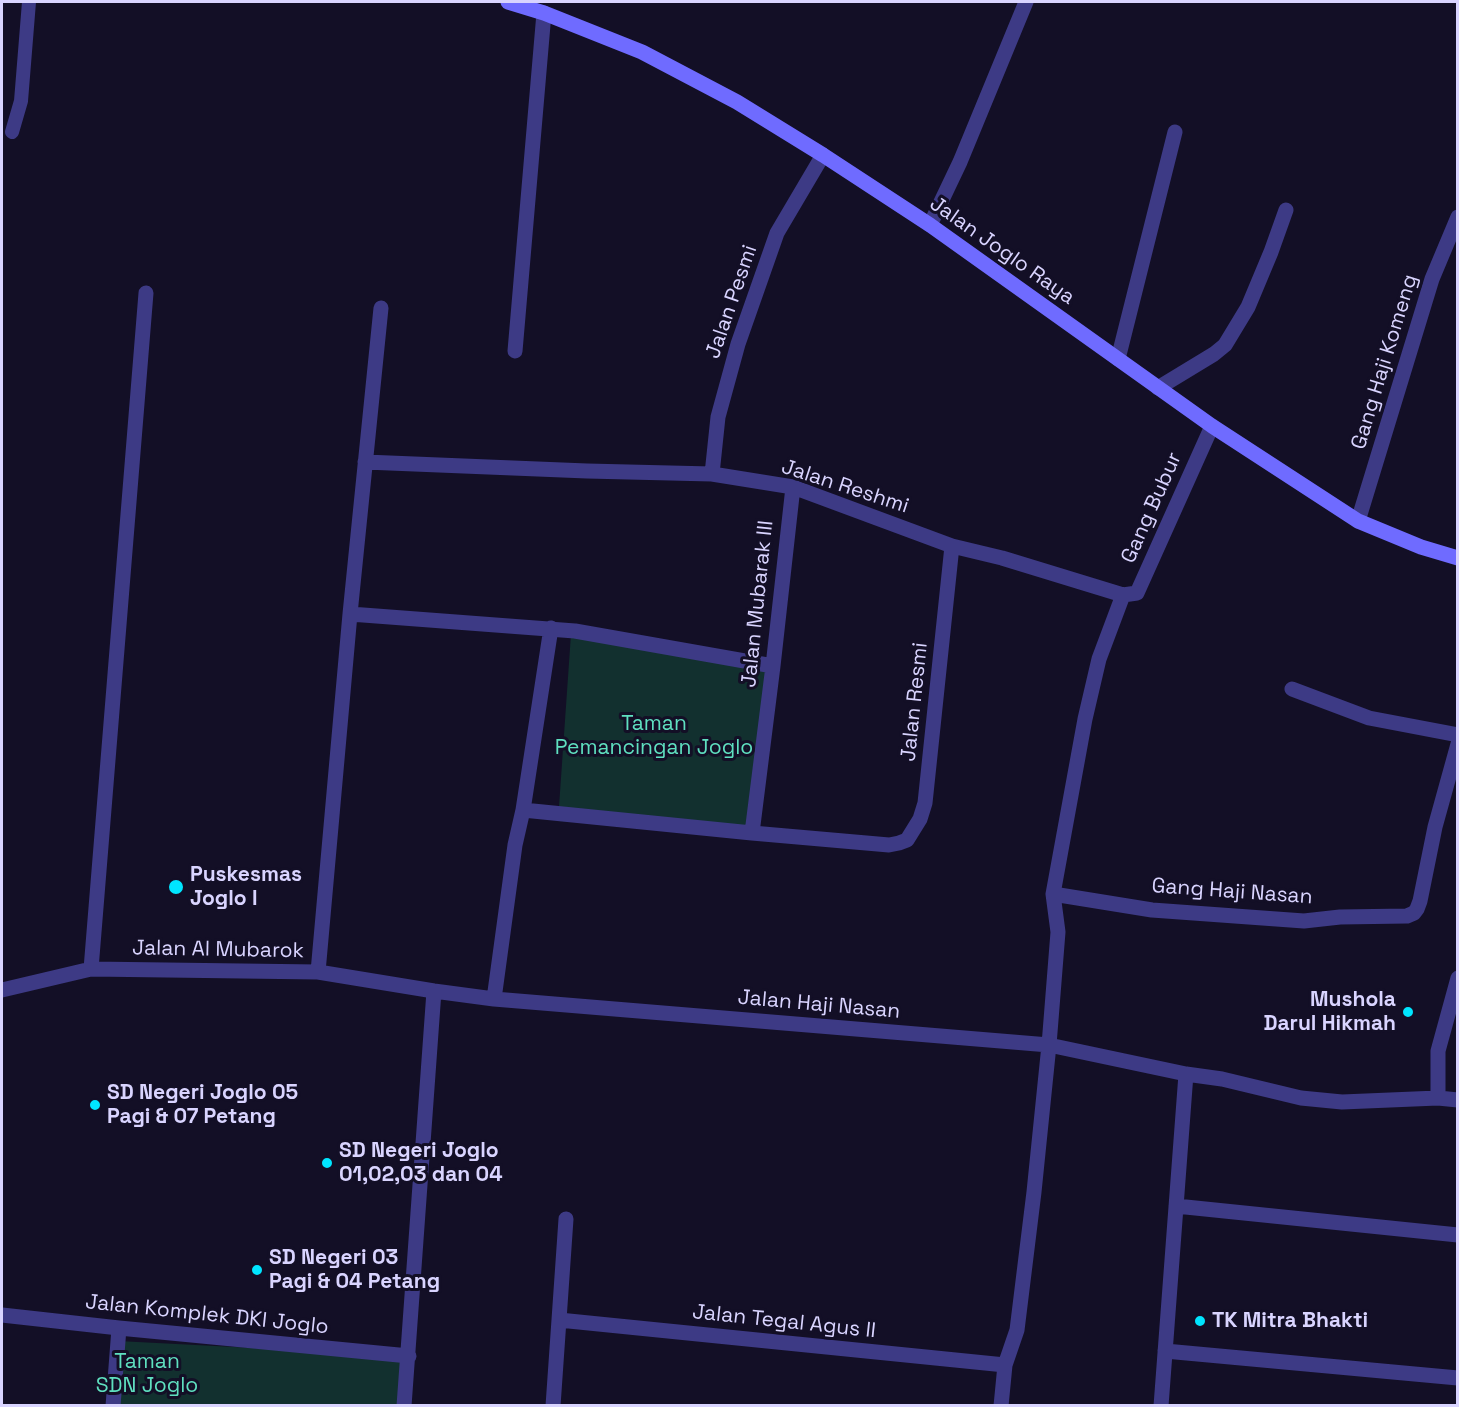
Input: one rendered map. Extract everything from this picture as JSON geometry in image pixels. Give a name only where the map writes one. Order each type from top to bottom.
[{"type":"main road","name":"Jalan Joglo Raya","points":[[508,2],[544,13],[642,52],[737,102],[822,154],[930,225],[1212,426],[1358,521],[1421,547],[1458,558]]},
{"type":"street","points":[[930,225],[960,162],[1026,2]]},
{"type":"street","points":[[515,351],[544,13]]},
{"type":"street","points":[[1118,359],[1175,132]]},
{"type":"street","name":"Jalan Pesmi","points":[[711,474],[718,417],[738,344],[777,233],[822,154]]},
{"type":"street","points":[[1158,388],[1225,345],[1248,307],[1286,210]]},
{"type":"street","name":"Gang Haji Komeng","points":[[1358,521],[1432,279],[1458,217]]},
{"type":"street","points":[[91,969],[146,293]]},
{"type":"street","points":[[318,972],[350,614],[381,308]]},
{"type":"street","name":"Gang Bubur","points":[[1123,595],[1137,593],[1212,426]]},
{"type":"street","name":"Jalan Reshmi","points":[[365,462],[711,474],[793,487],[952,546],[1002,558],[1123,595]]},
{"type":"street","name":"Jalan Mubarak III","points":[[752,833],[793,487]]},
{"type":"street","name":"Jalan Resmi","points":[[752,833],[889,845],[907,840],[920,819],[925,803],[952,546]]},
{"type":"street","points":[[1001,1406],[1005,1365],[1017,1330],[1049,1045],[1058,932],[1053,894],[1078,752],[1099,659],[1123,595]]},
{"type":"street","points":[[350,614],[551,628],[773,666]]},
{"type":"street","points":[[494,999],[515,845],[523,810],[551,628]]},
{"type":"street","points":[[1292,688],[1369,718],[1458,735]]},
{"type":"street","name":"Gang Haji Nasan","points":[[1053,894],[1152,910],[1304,921],[1340,917],[1407,916],[1414,913],[1420,901],[1435,827],[1458,744]]},
{"type":"street","points":[[523,810],[752,833]]},
{"type":"street","name":"Jalan Al Mubarok","points":[[2,990],[91,969],[318,972],[434,991]]},
{"type":"street","points":[[1437,1098],[1438,1051],[1458,978]]},
{"type":"street","points":[[404,1406],[434,991]]},
{"type":"street","name":"Jalan Haji Nasan","points":[[434,991],[494,999],[1049,1045],[1186,1074],[1222,1079],[1301,1098],[1342,1101],[1437,1098],[1458,1100]]},
{"type":"street","points":[[1161,1406],[1186,1074]]},
{"type":"street","points":[[1176,1206],[1458,1235]]},
{"type":"street","points":[[553,1406],[566,1219]]},
{"type":"street","name":"Jalan Komplek DKI Joglo","points":[[2,1315],[408,1356]]},
{"type":"street","name":"Jalan Tegal Agus II","points":[[559,1320],[1005,1365]]},
{"type":"street","points":[[113,1406],[119,1328]]},
{"type":"street","points":[[1165,1351],[1458,1378]]},
{"type":"lane","points":[[12,132],[21,101],[29,2]]},
{"type":"green space","name":"Taman Pemancingan Joglo","points":[[571,634],[768,662],[748,830],[558,821]]},
{"type":"green space","name":"Taman SDN Joglo","points":[[118,1341],[409,1356],[404,1405],[113,1406]]},
{"type":"place","name":"Puskesmas Joglo I","points":[[176,887]]},
{"type":"place","name":"Mushola Darul Hikmah","points":[[1408,1012]]},
{"type":"place","name":"SD Negeri Joglo 05 Pagi & 07 Petang","points":[[95,1105]]},
{"type":"place","name":"SD Negeri Joglo 01,02,03 dan 04","points":[[327,1163]]},
{"type":"place","name":"SD Negeri 03 Pagi & 04 Petang","points":[[257,1270]]},
{"type":"place","name":"TK Mitra Bhakti","points":[[1200,1321]]}]
